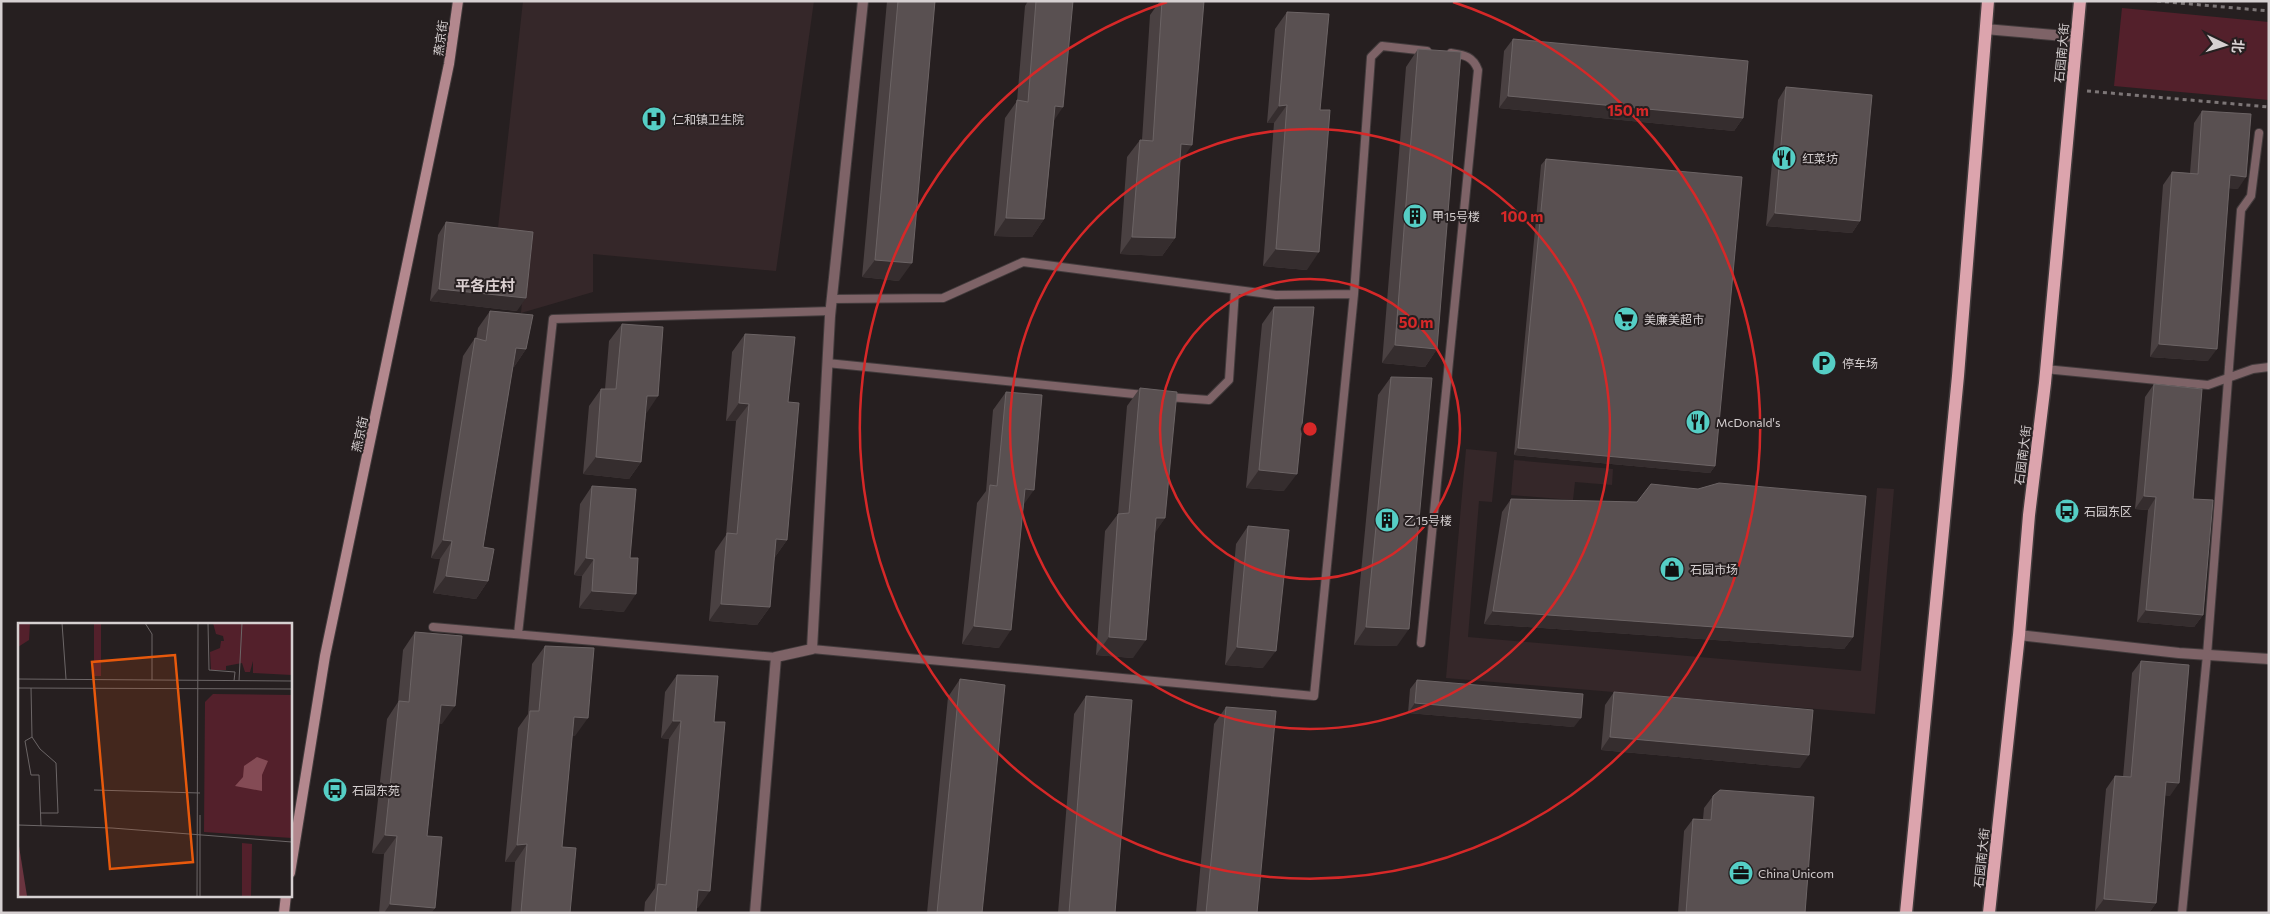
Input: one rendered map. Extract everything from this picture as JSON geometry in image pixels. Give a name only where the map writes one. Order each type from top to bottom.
[{"type":"main road","name":"燕京街","points":[[291,867],[325,656],[449,64],[458,1]]},
{"type":"main road","points":[[1906,913],[1958,376],[1988,1]]},
{"type":"main road","name":"石园南大街","points":[[1989,913],[2019,635],[2029,514],[2045,369],[2080,1]]},
{"type":"main road","points":[[284,913],[286,896]]},
{"type":"street","points":[[755,913],[776,657],[812,649],[830,311],[863,1]]},
{"type":"street","points":[[1985,30],[2076,37]]},
{"type":"street","points":[[2019,635],[2207,655],[2269,659]]},
{"type":"lane","points":[[812,649],[1314,696],[1354,294],[1371,57],[1382,46],[1466,55],[1476,63],[1478,70],[1421,643]]},
{"type":"lane","points":[[2182,913],[2207,655],[2241,210],[2251,196],[2259,134]]},
{"type":"lane","points":[[832,299],[943,298],[1023,262],[1276,295],[1354,294]]},
{"type":"lane","points":[[1162,396],[1209,400],[1229,380],[1235,290]]},
{"type":"lane","points":[[518,634],[553,319],[830,311]]},
{"type":"lane","points":[[827,363],[1152,396]]},
{"type":"lane","points":[[2045,369],[2208,385],[2253,369],[2269,367]]},
{"type":"lane","points":[[433,627],[776,657]]},
{"type":"path","points":[[2157,1],[2269,11]]},
{"type":"path","points":[[2071,90],[2269,108]]},
{"type":"shaded area","name":"仁和镇卫生院","points":[[523,1],[814,1],[776,271],[593,254],[593,292],[521,313],[527,240],[497,237]]},
{"type":"shaded area","points":[[2122,8],[2269,22],[2269,100],[2114,86]]},
{"type":"shaded area","points":[[1466,449],[1497,452],[1492,502],[1479,501],[1468,637],[1861,671],[1877,488],[1894,489],[1875,714],[1446,678]]},
{"type":"shaded area","points":[[1514,460],[1613,469],[1612,485],[1575,482],[1573,500],[1511,495]]},
{"type":"building","points":[[898,1],[935,1],[912,263],[875,260]]},
{"type":"building","points":[[1036,1],[1073,1],[1063,107],[1055,106],[1044,219],[1006,218],[1017,100],[1028,102]]},
{"type":"building","points":[[1162,1],[1204,1],[1192,145],[1181,144],[1175,238],[1132,237],[1140,140],[1153,141]]},
{"type":"building","points":[[1287,12],[1329,14],[1320,110],[1330,110],[1319,252],[1276,249],[1287,105],[1279,106]]},
{"type":"building","points":[[1513,39],[1748,61],[1743,118],[1508,96]]},
{"type":"building","name":"甲15号楼","points":[[1418,49],[1461,52],[1437,349],[1395,345]]},
{"type":"building","points":[[1786,87],[1872,95],[1860,221],[1775,213]]},
{"type":"building","points":[[2202,111],[2251,114],[2246,177],[2230,175],[2217,349],[2159,344],[2172,172],[2198,174]]},
{"type":"building","name":"美廉美超市","points":[[1546,159],[1742,177],[1715,466],[1518,448]]},
{"type":"building","points":[[446,222],[533,232],[526,298],[439,289]]},
{"type":"building","points":[[1274,307],[1314,307],[1297,474],[1259,470]]},
{"type":"building","points":[[490,311],[533,315],[526,349],[516,348],[483,547],[494,549],[488,581],[446,576],[452,541],[443,540],[475,338],[486,341]]},
{"type":"building","points":[[622,324],[663,327],[658,396],[647,396],[641,462],[596,457],[601,389],[616,389]]},
{"type":"building","points":[[745,334],[795,337],[788,402],[799,403],[787,540],[776,539],[770,607],[721,604],[727,533],[737,534],[749,404],[739,403]]},
{"type":"building","name":"乙15号楼","points":[[1391,377],[1432,378],[1409,629],[1366,627]]},
{"type":"building","points":[[2154,384],[2202,389],[2193,499],[2213,500],[2203,615],[2146,610],[2156,497],[2144,496]]},
{"type":"building","points":[[1140,388],[1177,392],[1165,518],[1156,518],[1146,640],[1109,637],[1118,514],[1129,513]]},
{"type":"building","points":[[1006,392],[1042,395],[1034,490],[1025,489],[1011,630],[974,626],[990,485],[997,486]]},
{"type":"building","name":"石园市场","points":[[1719,483],[1866,496],[1853,637],[1493,611],[1511,499],[1637,502],[1651,484],[1698,489]]},
{"type":"building","points":[[592,486],[636,489],[630,558],[638,558],[636,594],[592,591],[594,559],[586,558]]},
{"type":"building","points":[[1248,526],[1289,530],[1276,651],[1237,647]]},
{"type":"building","points":[[415,632],[462,636],[455,706],[441,705],[427,836],[442,837],[435,908],[390,904],[397,836],[385,835],[399,701],[409,702]]},
{"type":"building","points":[[545,646],[594,648],[588,718],[574,717],[562,847],[576,848],[570,913],[521,912],[527,844],[517,845],[530,711],[539,711]]},
{"type":"building","points":[[2141,661],[2189,665],[2179,783],[2166,782],[2156,903],[2104,899],[2115,776],[2131,777]]},
{"type":"building","points":[[677,675],[718,676],[714,722],[725,722],[710,891],[698,890],[696,913],[655,913],[658,884],[666,885],[681,721],[673,721]]},
{"type":"building","points":[[960,679],[1005,685],[982,913],[937,913]]},
{"type":"building","points":[[1417,680],[1583,694],[1581,718],[1415,703]]},
{"type":"building","points":[[1614,692],[1813,710],[1809,755],[1610,737]]},
{"type":"building","points":[[1086,696],[1132,700],[1115,913],[1069,913]]},
{"type":"building","points":[[1226,707],[1276,711],[1257,913],[1206,913]]},
{"type":"building","name":"China Unicom","points":[[1720,790],[1814,797],[1805,913],[1686,913],[1693,819],[1711,820],[1713,796]]},
{"type":"place","name":"仁和镇卫生院","points":[[654,119]]},
{"type":"place","name":"红菜坊","points":[[1784,158]]},
{"type":"place","name":"甲15号楼","points":[[1415,216]]},
{"type":"place","name":"美廉美超市","points":[[1626,319]]},
{"type":"place","name":"停车场","points":[[1824,363]]},
{"type":"place","name":"McDonald's","points":[[1698,422]]},
{"type":"place","name":"石园东区","points":[[2067,511]]},
{"type":"place","name":"乙15号楼","points":[[1387,520]]},
{"type":"place","name":"石园市场","points":[[1672,569]]},
{"type":"place","name":"石园东苑","points":[[335,790]]},
{"type":"place","name":"China Unicom","points":[[1741,873]]},
{"type":"district","name":"平各庄村","points":[[485,285]]}]
